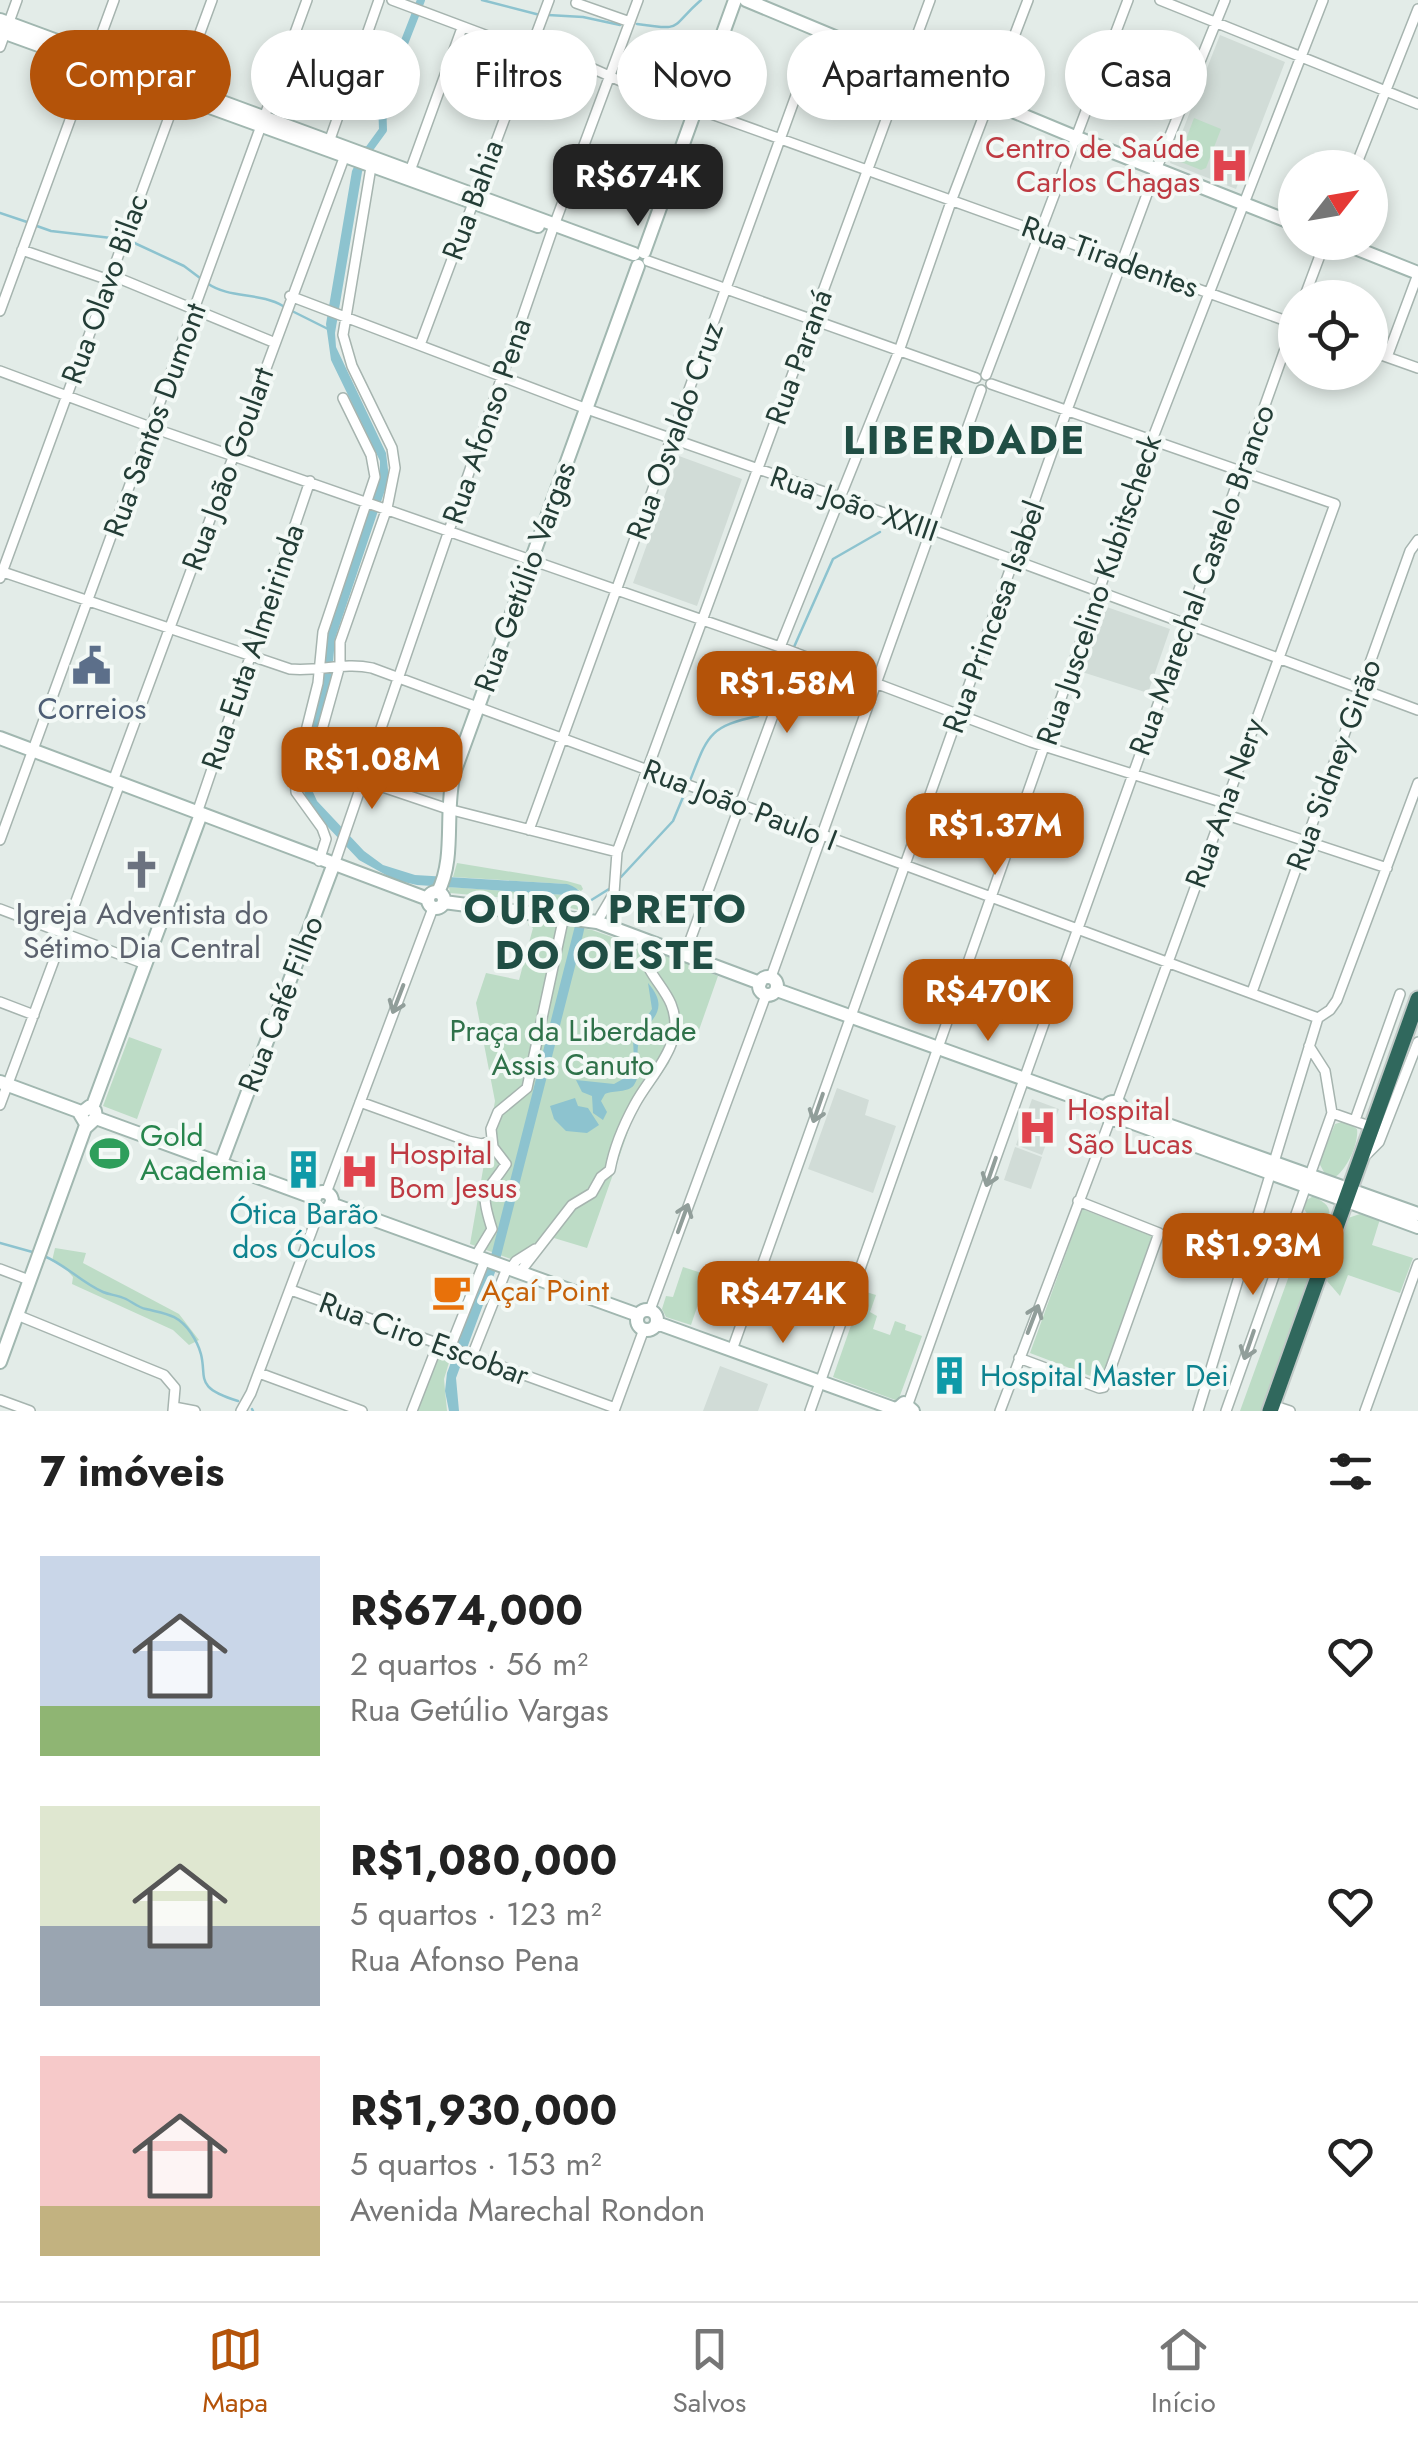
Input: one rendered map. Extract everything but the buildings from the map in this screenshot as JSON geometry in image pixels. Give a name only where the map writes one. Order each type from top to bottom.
[{"type":"highway","points":[[1271,1408],[1418,998]]},
{"type":"street","points":[[17,0],[3,31],[30,40]]},
{"type":"street","points":[[102,30],[114,0]]},
{"type":"street","name":"Rua Olavo Bilac","points":[[201,30],[212,0]]},
{"type":"street","name":"Rua Santos Dumont","points":[[0,840],[307,0]]},
{"type":"street","points":[[329,142],[379,0]]},
{"type":"street","name":"Rua Tiradentes","points":[[392,0],[469,30]]},
{"type":"street","name":"Rua Bahia","points":[[537,30],[548,0]]},
{"type":"street","name":"Rua Afonso Pena","points":[[342,844],[554,227],[638,0]]},
{"type":"street","name":"Rua Getúlio Vargas","points":[[724,30],[734,0]]},
{"type":"street","points":[[746,0],[814,30]]},
{"type":"street","name":"Rua Paraná","points":[[918,30],[930,0]]},
{"type":"street","points":[[1016,30],[1028,0]]},
{"type":"street","points":[[614,1410],[879,684],[981,390],[976,387],[984,379],[1128,0]]},
{"type":"street","points":[[1160,0],[1418,104]]},
{"type":"street","name":"Rua Princesa Isabel","points":[[732,1350],[1067,410],[1156,170],[1225,0]]},
{"type":"street","name":"Rua Juscelino Kubitscheck","points":[[810,1411],[1152,440],[1323,0]]},
{"type":"street","points":[[576,4],[630,22]]},
{"type":"street","points":[[1362,150],[1418,9]]},
{"type":"street","points":[[410,171],[462,28]]},
{"type":"street","name":"Rua Tiradentes","points":[[597,70],[617,78]]},
{"type":"street","points":[[231,111],[1240,470]]},
{"type":"street","name":"Rua Osvaldo Cruz","points":[[529,830],[787,118]]},
{"type":"street","points":[[0,311],[69,120]]},
{"type":"street","name":"Rua Olavo Bilac","points":[[1,574],[168,120]]},
{"type":"street","name":"Rua Bahia","points":[[420,346],[503,120]]},
{"type":"street","name":"Rua Getúlio Vargas","points":[[241,1411],[259,1373],[438,894],[454,774],[692,120]]},
{"type":"street","name":"Rua Tiradentes","points":[[726,120],[1278,317]]},
{"type":"street","name":"Rua Paraná","points":[[490,1141],[497,1114],[527,1088],[581,919],[614,893],[617,852],[814,320],[883,120]]},
{"type":"street","points":[[780,647],[900,351],[981,120]]},
{"type":"street","points":[[1034,120],[1278,217]]},
{"type":"street","points":[[264,123],[329,142],[361,160],[410,171],[473,199]]},
{"type":"street","points":[[311,769],[329,667],[324,632],[377,504],[394,477],[394,454],[347,354],[341,317],[361,160]]},
{"type":"street","name":"Rua João Goulart","points":[[0,1105],[4,1083],[65,933],[287,304],[361,160]]},
{"type":"street","points":[[22,250],[196,308],[273,342]]},
{"type":"street","points":[[1384,260],[1418,274],[1388,354]]},
{"type":"street","name":"Rua João XXIII","points":[[287,304],[341,317],[1279,656],[1418,710]]},
{"type":"street","points":[[1388,357],[1418,368]]},
{"type":"street","name":"Rua Marechal Castelo Branco","points":[[903,1409],[1278,368]]},
{"type":"street","points":[[0,371],[152,428],[780,647],[1387,868]]},
{"type":"street","points":[[319,861],[326,839],[296,792],[294,775],[340,642],[377,504],[374,463],[344,398]]},
{"type":"street","name":"Rua Ana Nery","points":[[1000,1411],[1115,1112],[1166,962],[1335,504],[1240,470]]},
{"type":"street","name":"Rua Euta Almeirinda","points":[[199,813],[310,481]]},
{"type":"street","name":"Rua Sidney Girão","points":[[1252,992],[1410,551],[1418,540]]},
{"type":"street","name":"Rua João Paulo I","points":[[1,574],[290,670],[366,666],[1318,1018]]},
{"type":"street","points":[[686,954],[796,653]]},
{"type":"street","points":[[0,738],[333,866],[438,894],[581,919],[656,942],[1022,1080],[1307,1181],[1418,1226]]},
{"type":"street","points":[[362,780],[448,809],[617,852]]},
{"type":"street","points":[[1198,1411],[1318,1018],[1337,1000],[1418,783]]},
{"type":"street","points":[[0,1362],[199,813]]},
{"type":"street","name":"Rua Café Filho","points":[[221,1163],[342,844]]},
{"type":"street","points":[[0,910],[145,964]]},
{"type":"street","points":[[452,1349],[498,1265],[540,1246],[572,1205],[592,1193],[601,1176],[610,1170],[610,1158],[635,1103],[665,1060],[672,1040],[671,1004],[650,970],[656,942]]},
{"type":"street","points":[[1355,1120],[1400,994]]},
{"type":"street","points":[[0,1002],[34,1015]]},
{"type":"street","points":[[1359,1163],[1379,1142],[1413,1068],[1418,1042]]},
{"type":"street","points":[[1226,1411],[1332,1113],[1325,1071],[1309,1046]]},
{"type":"street","points":[[4,1083],[903,1409]]},
{"type":"street","points":[[360,1102],[468,1141],[490,1141],[506,1164],[486,1188],[485,1211],[498,1265],[470,1355]]},
{"type":"street","points":[[1332,1113],[1372,1126]]},
{"type":"street","points":[[1347,1196],[1418,1214]]},
{"type":"street","points":[[1019,1358],[1099,1388],[1104,1386],[1159,1233],[1078,1201]]},
{"type":"street","points":[[1365,1411],[1418,1264]]},
{"type":"street","points":[[0,1270],[30,1280]]},
{"type":"street","name":"Rua Ciro Escobar","points":[[290,1290],[614,1410]]},
{"type":"street","points":[[18,1315],[164,1375],[174,1388],[174,1409],[195,1411]]},
{"type":"street","points":[[412,1411],[438,1344]]},
{"type":"street","points":[[259,1373],[362,1411]]},
{"type":"street","points":[[0,1400],[30,1411]]},
{"type":"street","points":[[1271,1408],[1290,1411]]},
{"type":"shaded area","points":[[1220,35],[1285,62],[1236,189],[1170,163],[1187,120],[1207,120],[1207,68]]},
{"type":"shaded area","points":[[679,456],[742,479],[697,606],[633,583]]},
{"type":"shaded area","points":[[1101,605],[1170,629],[1148,693],[1079,671]]},
{"type":"shaded area","points":[[837,1088],[869,1100],[865,1115],[896,1126],[873,1193],[808,1169]]},
{"type":"shaded area","name":"Hospital São Lucas","points":[[1032,1099],[1059,1109],[1042,1155],[1016,1145]]},
{"type":"shaded area","name":"Hospital São Lucas","points":[[1015,1147],[1042,1157],[1031,1189],[1004,1180]]},
{"type":"shaded area","points":[[720,1366],[768,1384],[758,1411],[703,1411]]},
{"type":"green space","points":[[1193,120],[1221,129],[1206,168],[1201,170],[1179,158]]},
{"type":"green space","points":[[457,863],[567,881],[583,889],[566,884],[453,877]]},
{"type":"green space","points":[[449,887],[565,895],[575,900],[579,910],[540,901],[450,893]]},
{"type":"green space","name":"Praça da Liberdade Assis Canuto","points":[[530,919],[592,930],[689,964],[688,969],[697,972],[699,968],[718,976],[699,1030],[676,1041],[669,1063],[635,1112],[587,1248],[554,1238],[530,1266],[470,1244],[495,1101],[476,1003],[486,973],[519,980],[533,928],[528,925]]},
{"type":"green space","points":[[129,1037],[162,1049],[137,1119],[103,1106]]},
{"type":"green space","points":[[1345,1121],[1357,1129],[1356,1141],[1348,1163],[1334,1178],[1325,1174],[1319,1163],[1335,1124]]},
{"type":"green space","points":[[1313,1196],[1328,1207],[1329,1219],[1261,1411],[1240,1411],[1310,1218],[1304,1209],[1307,1200]]},
{"type":"green space","points":[[1082,1209],[1152,1236],[1101,1380],[1030,1353]]},
{"type":"green space","points":[[1360,1214],[1380,1219],[1372,1245],[1413,1258],[1400,1293],[1348,1275],[1340,1296],[1327,1281],[1348,1218]]},
{"type":"green space","points":[[55,1248],[86,1253],[83,1263],[179,1314],[199,1340],[189,1345],[173,1330],[72,1284],[73,1277],[52,1261]]},
{"type":"green space","points":[[683,1267],[708,1275],[691,1325],[666,1317],[662,1309],[666,1296],[673,1297]]},
{"type":"green space","points":[[863,1291],[876,1295],[870,1312],[877,1316],[873,1329],[890,1335],[895,1321],[906,1325],[905,1330],[922,1336],[898,1401],[833,1377]]},
{"type":"green space","points":[[440,1352],[451,1356],[444,1379],[447,1411],[418,1411]]},
{"type":"water","points":[[364,146],[373,148],[362,172],[335,333],[336,347],[386,453],[389,478],[335,639],[332,674],[308,781],[317,801],[364,851],[383,865],[415,875],[567,884],[583,895],[586,903],[586,922],[501,1256],[456,1378],[459,1411],[449,1411],[447,1373],[492,1252],[579,910],[575,900],[565,895],[417,885],[395,880],[359,860],[310,808],[298,775],[324,672],[326,636],[380,472],[380,461],[331,360],[326,324],[352,171]]},
{"type":"water","points":[[648,983],[658,1010],[638,1046],[636,1080],[628,1089],[605,1094],[601,1101],[607,1112],[603,1120],[593,1113],[592,1096],[582,1092],[576,1080],[614,1084],[630,1075],[633,1038],[652,1009]]},
{"type":"water","points":[[575,1098],[578,1106],[588,1108],[599,1125],[587,1133],[566,1131],[554,1119],[550,1106]]},
{"type":"waterway","points":[[367,152],[383,130],[382,100],[421,0]]},
{"type":"waterway","points":[[482,0],[540,15]]},
{"type":"waterway","points":[[637,24],[675,25],[701,0]]},
{"type":"waterway","points":[[548,15],[620,25]]},
{"type":"waterway","points":[[0,213],[27,222]]},
{"type":"waterway","points":[[34,225],[51,231],[120,239]]},
{"type":"waterway","points":[[128,240],[184,266],[200,278]]},
{"type":"waterway","points":[[207,283],[283,306]]},
{"type":"waterway","points":[[290,310],[328,329]]},
{"type":"waterway","points":[[794,647],[833,559],[880,532]]},
{"type":"waterway","points":[[689,783],[711,736],[728,724],[758,716],[786,659]]},
{"type":"waterway","points":[[621,877],[673,821],[686,790]]},
{"type":"waterway","points":[[585,904],[609,889]]},
{"type":"waterway","points":[[0,1243],[36,1253]]},
{"type":"waterway","points":[[44,1256],[103,1292],[181,1322],[198,1347],[206,1383],[221,1395],[238,1401]]},
{"type":"place","name":"Centro de Saúde Carlos Chagas","points":[[1230,165]]},
{"type":"place","name":"Correios","points":[[92,665]]},
{"type":"place","name":"Igreja Adventista do Sétimo Dia Central","points":[[142,870]]},
{"type":"place","name":"Hospital São Lucas","points":[[1037,1127]]},
{"type":"place","name":"Gold Academia","points":[[110,1153]]},
{"type":"place","name":"Ótica Barão dos Óculos","points":[[304,1170]]},
{"type":"place","name":"Hospital Bom Jesus","points":[[359,1171]]},
{"type":"place","name":"Açaí Point","points":[[451,1291]]},
{"type":"place","name":"Hospital Master Dei","points":[[950,1376]]},
{"type":"district","name":"LIBERDADE","points":[[965,440]]},
{"type":"district","name":"OURO PRETO DO OESTE","points":[[606,932]]}]
